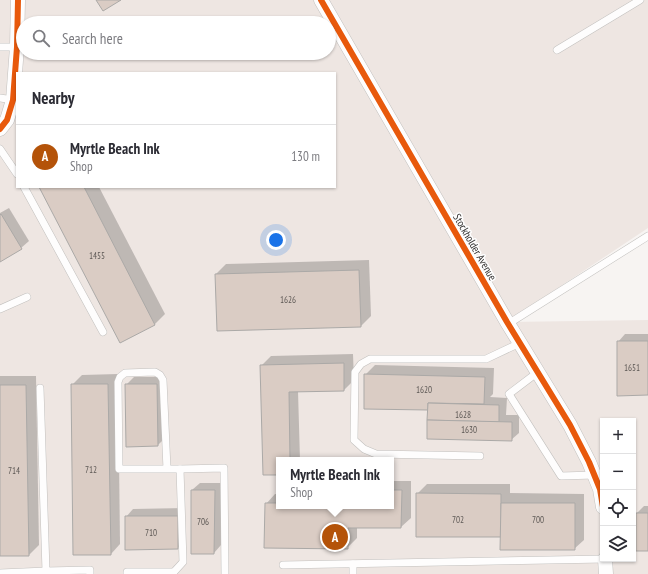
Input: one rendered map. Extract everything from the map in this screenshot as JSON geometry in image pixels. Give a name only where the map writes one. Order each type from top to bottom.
[{"type":"street","points":[[18,0],[18,16]]},
{"type":"street","name":"Stockholder Avenue","points":[[321,0],[330,16]]},
{"type":"street","name":"Stockholder Avenue","points":[[336,26],[508,324],[570,425],[600,490]]},
{"type":"street","points":[[0,129],[8,120],[6,99],[16,52]]},
{"type":"street","points":[[605,562],[606,574]]},
{"type":"lane","points":[[557,50],[640,0]]},
{"type":"lane","points":[[0,47],[16,47]]},
{"type":"lane","points":[[0,149],[16,171]]},
{"type":"lane","points":[[25,188],[103,332]]},
{"type":"lane","points":[[508,324],[648,236]]},
{"type":"lane","points":[[0,309],[27,297]]},
{"type":"lane","points":[[480,456],[376,454],[364,449],[354,440],[355,372],[361,364],[370,359],[486,359],[520,343]]},
{"type":"lane","points":[[167,469],[163,380],[160,375],[155,372],[125,373],[120,377],[118,382],[119,469],[167,469],[180,469],[224,468],[225,574]]},
{"type":"lane","points":[[538,372],[509,394],[561,476],[594,475]]},
{"type":"lane","points":[[40,388],[46,573]]},
{"type":"lane","points":[[127,574],[127,572],[172,572],[172,574],[183,562],[180,469]]},
{"type":"lane","points":[[283,566],[600,559]]},
{"type":"lane","points":[[353,564],[353,574]]},
{"type":"lane","points":[[0,573],[46,573],[90,570],[90,574]]},
{"type":"shaded area","points":[[0,0],[648,0],[648,228],[507,322],[648,320],[648,574],[0,574]]},
{"type":"building","points":[[96,0],[121,0],[103,11]]},
{"type":"building","points":[[40,188],[85,188],[155,325],[120,343]]},
{"type":"building","points":[[1,214],[22,249],[0,262],[0,215]]},
{"type":"building","points":[[359,270],[361,327],[217,331],[215,274]]},
{"type":"building","points":[[617,341],[648,341],[648,395],[617,396]]},
{"type":"building","points":[[344,363],[344,391],[289,392],[290,457],[276,457],[276,475],[263,475],[260,365]]},
{"type":"building","points":[[364,374],[485,377],[484,404],[428,403],[428,410],[364,409]]},
{"type":"building","points":[[71,384],[108,384],[111,555],[73,555]]},
{"type":"building","points":[[125,384],[157,384],[158,446],[126,447]]},
{"type":"building","points":[[0,385],[26,385],[29,556],[0,556]]},
{"type":"building","points":[[428,403],[499,405],[499,422],[427,420]]},
{"type":"building","points":[[427,420],[512,422],[512,441],[427,439]]},
{"type":"building","points":[[191,490],[215,490],[214,554],[191,554]]},
{"type":"building","points":[[394,490],[402,490],[401,528],[348,528],[348,549],[264,548],[265,503],[276,503],[276,509],[394,509]]},
{"type":"building","points":[[416,493],[501,494],[501,537],[416,537]]},
{"type":"building","points":[[501,503],[575,503],[575,550],[500,550]]},
{"type":"building","points":[[636,513],[648,513],[648,551],[636,551]]},
{"type":"building","points":[[125,516],[178,516],[178,549],[125,550]]},
{"type":"cycle path","points":[[18,0],[18,16]]},
{"type":"cycle path","points":[[321,0],[330,16]]},
{"type":"cycle path","points":[[336,26],[507,322],[570,425],[589,462],[600,490]]},
{"type":"cycle path","points":[[0,129],[7,120],[13,100],[16,60]]},
{"type":"place","name":"Myrtle Beach Ink","points":[[335,537]]}]
